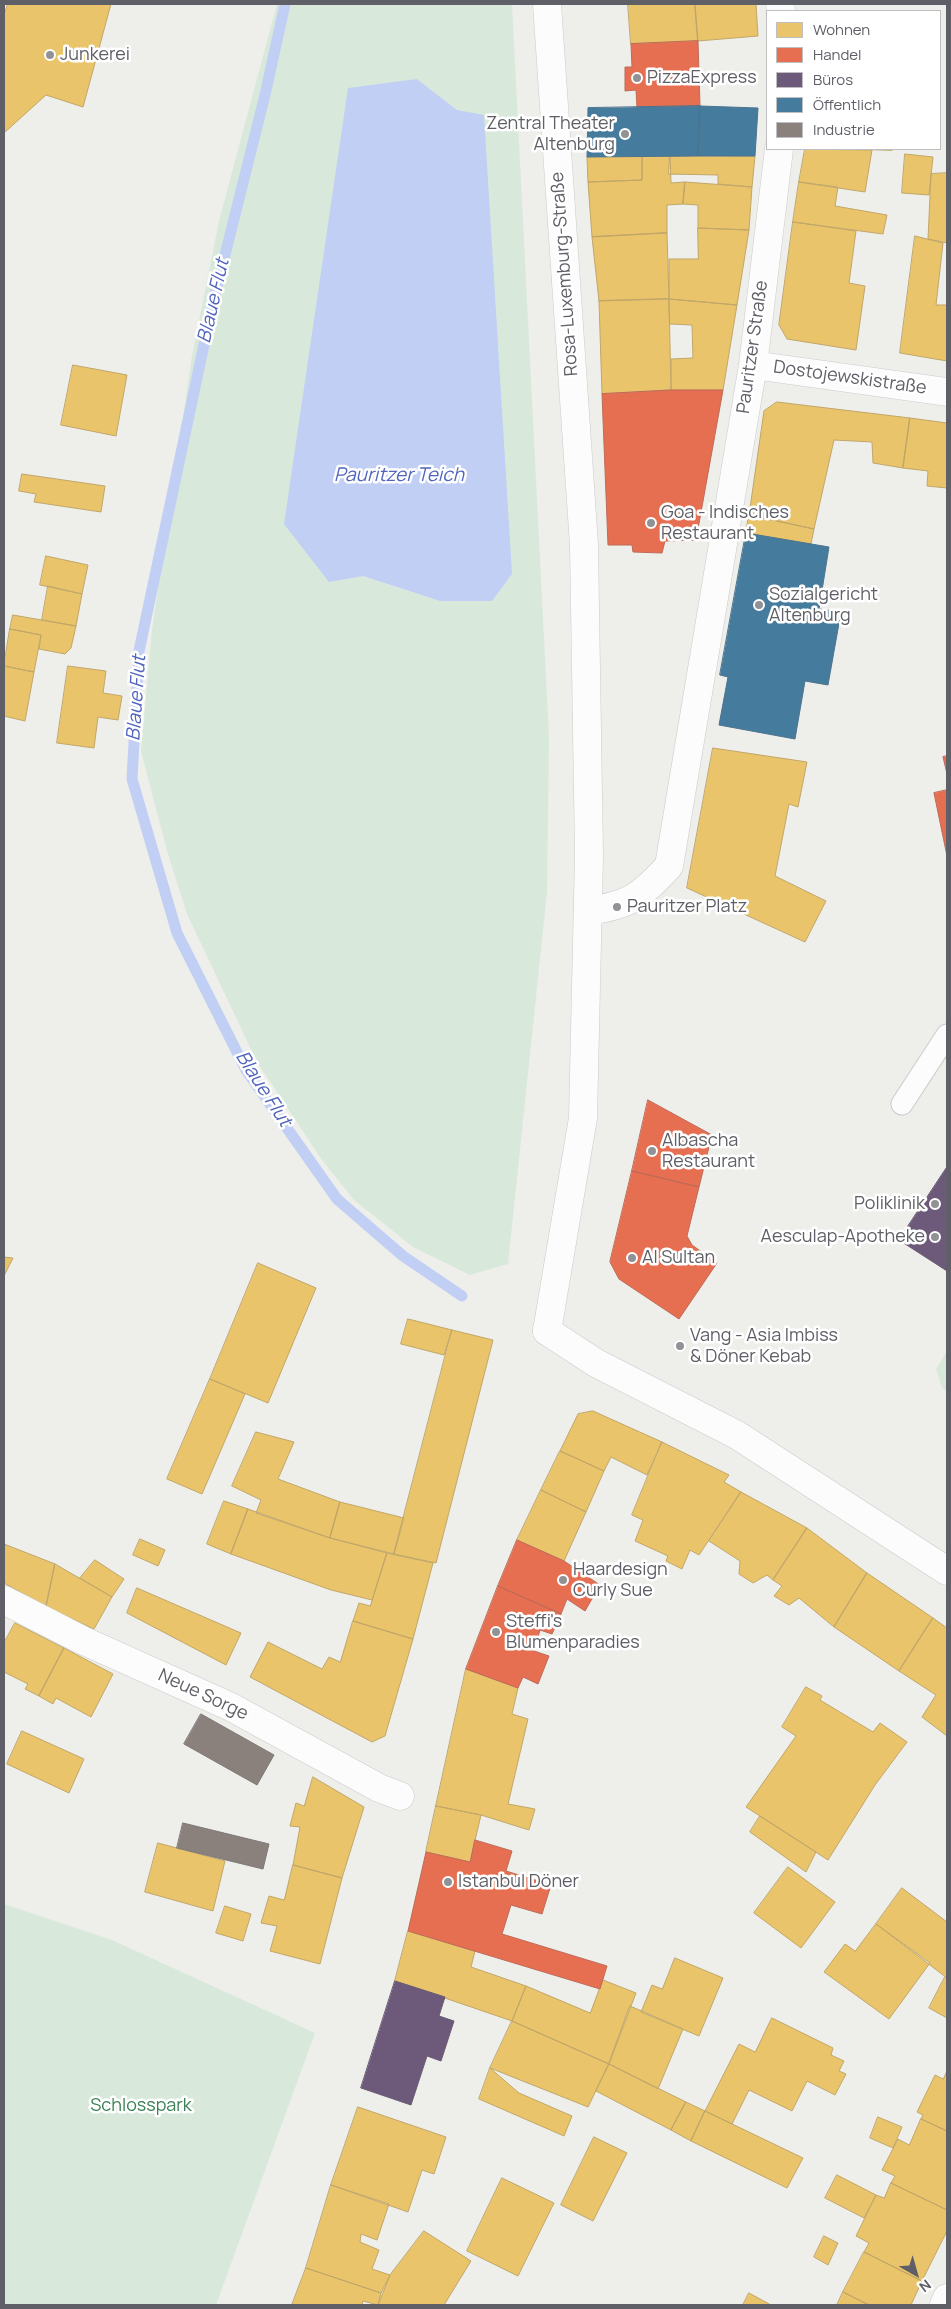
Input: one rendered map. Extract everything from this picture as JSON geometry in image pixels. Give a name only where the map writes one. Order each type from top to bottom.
[{"type":"street","name":"Rosa-Luxemburg-Straße","points":[[547,4],[584,545],[588,712],[588,911]]},
{"type":"street","name":"Pauritzer Straße","points":[[588,911],[618,907],[643,893],[668,866],[753,365],[779,150]]},
{"type":"street","name":"Dostojewskistraße","points":[[753,365],[947,392]]},
{"type":"street","points":[[588,911],[582,1118],[547,1331],[596,1363],[737,1435],[947,1572]]},
{"type":"street","name":"Neue Sorge","points":[[4,1600],[82,1640],[231,1707],[379,1788],[400,1796]]},
{"type":"street","points":[[944,2305],[947,2298]]},
{"type":"lane","points":[[902,1104],[947,1035]]},
{"type":"green space","points":[[277,4],[512,4],[549,737],[547,892],[508,1264],[470,1275],[413,1247],[354,1200],[322,1160],[257,1062],[187,914],[167,851],[141,751],[152,630],[192,356],[219,221]],"holes":[[[417,79],[457,110],[440,601],[363,576]]]},
{"type":"green space","points":[[947,1351],[947,1391],[942,1388],[936,1369]]},
{"type":"green space","name":"Schlosspark","points":[[4,1904],[112,1940],[315,2033],[216,2305],[4,2305]]},
{"type":"water","name":"Pauritzer Teich","points":[[417,79],[457,110],[484,115],[512,574],[492,601],[440,601],[363,576],[329,582],[284,524],[348,88]]},
{"type":"building: Wohnen","name":"Junkerei","points":[[8,4],[111,4],[83,107],[46,95],[4,133],[4,15]]},
{"type":"building: Wohnen","points":[[628,4],[695,4],[698,41],[631,44]]},
{"type":"building: Wohnen","points":[[695,4],[756,4],[758,36],[698,41]]},
{"type":"building: Wohnen","points":[[805,150],[872,150],[865,192],[799,182]]},
{"type":"building: Wohnen","points":[[905,154],[933,157],[929,195],[902,193]]},
{"type":"building: Wohnen","points":[[670,155],[671,183],[685,182],[683,204],[667,205],[667,233],[592,237],[588,182],[642,180],[642,156]]},
{"type":"building: Wohnen","points":[[670,155],[755,156],[752,187],[718,184],[718,175],[669,174]]},
{"type":"building: Wohnen","points":[[642,156],[642,180],[588,182],[587,157]]},
{"type":"building: Wohnen","points":[[947,173],[947,243],[928,239],[931,174]]},
{"type":"building: Wohnen","points":[[685,182],[752,187],[749,230],[698,228],[698,205],[683,204]]},
{"type":"building: Wohnen","points":[[799,182],[838,187],[835,206],[887,215],[883,234],[793,222]]},
{"type":"building: Wohnen","points":[[793,222],[856,231],[849,283],[865,286],[856,350],[787,339],[779,325]]},
{"type":"building: Wohnen","points":[[698,228],[749,230],[737,305],[669,299],[669,259],[698,259]]},
{"type":"building: Wohnen","points":[[667,233],[669,299],[599,301],[592,237]]},
{"type":"building: Wohnen","points":[[915,236],[943,243],[936,305],[947,305],[947,361],[900,353]]},
{"type":"building: Wohnen","points":[[669,299],[737,305],[723,390],[671,390],[671,359],[693,358],[692,325],[670,324]]},
{"type":"building: Wohnen","points":[[669,299],[671,390],[602,394],[599,301]]},
{"type":"building: Wohnen","points":[[73,365],[127,375],[116,436],[61,425]]},
{"type":"building: Wohnen","points":[[777,402],[910,418],[903,468],[873,463],[872,442],[834,440],[814,529],[749,515],[764,411]]},
{"type":"building: Wohnen","points":[[910,418],[947,423],[947,488],[927,486],[928,471],[903,468]]},
{"type":"building: Wohnen","points":[[22,474],[105,486],[101,512],[34,502],[36,494],[19,491]]},
{"type":"building: Wohnen","points":[[749,515],[814,529],[811,544],[746,533]]},
{"type":"building: Wohnen","points":[[46,556],[88,565],[82,594],[40,585]]},
{"type":"building: Wohnen","points":[[48,586],[82,594],[76,626],[42,620]]},
{"type":"building: Wohnen","points":[[13,615],[76,626],[71,648],[65,654],[39,649],[41,635],[10,629]]},
{"type":"building: Wohnen","points":[[10,629],[41,635],[34,672],[4,666]]},
{"type":"building: Wohnen","points":[[4,666],[34,672],[25,721],[4,716]]},
{"type":"building: Wohnen","points":[[68,666],[106,671],[103,693],[122,696],[118,720],[98,717],[94,748],[57,743]]},
{"type":"building: Wohnen","points":[[713,748],[807,762],[798,807],[789,804],[775,876],[826,901],[805,942],[687,888]]},
{"type":"building: Wohnen","points":[[4,1257],[13,1258],[4,1276]]},
{"type":"building: Wohnen","points":[[258,1263],[316,1288],[268,1403],[210,1379]]},
{"type":"building: Wohnen","points":[[408,1319],[452,1330],[444,1355],[401,1344]]},
{"type":"building: Wohnen","points":[[452,1330],[493,1340],[436,1563],[394,1554]]},
{"type":"building: Wohnen","points":[[210,1379],[245,1394],[202,1494],[167,1479]]},
{"type":"building: Wohnen","points":[[593,1411],[662,1442],[647,1475],[611,1457],[604,1471],[560,1451],[578,1414]]},
{"type":"building: Wohnen","points":[[256,1432],[294,1442],[278,1479],[340,1502],[330,1538],[256,1513],[261,1500],[232,1486]]},
{"type":"building: Wohnen","points":[[662,1442],[729,1475],[724,1482],[741,1492],[699,1555],[690,1550],[682,1569],[666,1561],[668,1556],[635,1541],[643,1520],[632,1515]]},
{"type":"building: Wohnen","points":[[560,1451],[604,1471],[586,1512],[541,1490]]},
{"type":"building: Wohnen","points":[[541,1490],[586,1512],[564,1561],[517,1540]]},
{"type":"building: Wohnen","points":[[741,1492],[807,1528],[773,1580],[767,1575],[753,1583],[739,1574],[740,1561],[709,1541]]},
{"type":"building: Wohnen","points":[[224,1501],[248,1509],[231,1554],[207,1544]]},
{"type":"building: Wohnen","points":[[340,1502],[404,1518],[394,1554],[330,1538]]},
{"type":"building: Wohnen","points":[[248,1509],[330,1538],[387,1553],[372,1600],[331,1590],[231,1554]]},
{"type":"building: Wohnen","points":[[807,1528],[867,1573],[834,1627],[799,1598],[789,1605],[774,1596],[782,1586],[773,1580]]},
{"type":"building: Wohnen","points":[[140,1539],[165,1550],[158,1566],[133,1555]]},
{"type":"building: Wohnen","points":[[4,1544],[55,1564],[46,1607],[4,1583]]},
{"type":"building: Wohnen","points":[[387,1553],[433,1563],[413,1639],[353,1621],[359,1603],[370,1606]]},
{"type":"building: Wohnen","points":[[95,1560],[124,1579],[112,1597],[80,1578]]},
{"type":"building: Wohnen","points":[[55,1564],[112,1597],[94,1629],[46,1607]]},
{"type":"building: Wohnen","points":[[867,1573],[933,1618],[899,1671],[834,1627]]},
{"type":"building: Wohnen","points":[[137,1588],[241,1633],[226,1665],[127,1613]]},
{"type":"building: Wohnen","points":[[933,1618],[947,1628],[947,1736],[922,1717],[936,1695],[899,1671]]},
{"type":"building: Wohnen","points":[[353,1621],[413,1639],[385,1736],[372,1742],[250,1677],[268,1642],[322,1669],[329,1657],[340,1662]]},
{"type":"building: Wohnen","points":[[15,1623],[64,1648],[39,1696],[25,1689],[28,1684],[4,1672],[4,1643]]},
{"type":"building: Wohnen","points":[[64,1648],[113,1674],[91,1717],[56,1698],[53,1704],[39,1696]]},
{"type":"building: Wohnen","points":[[466,1669],[518,1688],[512,1714],[528,1719],[508,1804],[535,1809],[529,1830],[481,1815],[436,1806]]},
{"type":"building: Wohnen","points":[[806,1687],[822,1696],[820,1700],[873,1732],[880,1723],[907,1742],[875,1785],[828,1860],[746,1807],[796,1736],[782,1727]]},
{"type":"building: Wohnen","points":[[22,1731],[84,1759],[69,1793],[7,1764]]},
{"type":"building: Wohnen","points":[[313,1777],[364,1807],[342,1878],[293,1865],[300,1827],[290,1826],[296,1803],[304,1806]]},
{"type":"building: Wohnen","points":[[436,1806],[481,1815],[470,1862],[426,1852]]},
{"type":"building: Wohnen","points":[[760,1816],[816,1852],[806,1872],[750,1832]]},
{"type":"building: Wohnen","points":[[158,1843],[225,1861],[213,1911],[145,1892]]},
{"type":"building: Wohnen","points":[[293,1865],[342,1878],[320,1964],[270,1951],[277,1926],[261,1923],[269,1896],[284,1900]]},
{"type":"building: Wohnen","points":[[788,1867],[835,1902],[801,1948],[754,1913]]},
{"type":"building: Wohnen","points":[[902,1888],[947,1922],[947,1978],[876,1924]]},
{"type":"building: Wohnen","points":[[225,1906],[251,1914],[243,1941],[216,1933]]},
{"type":"building: Wohnen","points":[[876,1924],[930,1963],[889,2019],[824,1972],[845,1944],[855,1951]]},
{"type":"building: Wohnen","points":[[408,1931],[475,1951],[471,1967],[526,1986],[512,2021],[395,1981]]},
{"type":"building: Wohnen","points":[[675,1958],[723,1978],[699,2036],[641,2012],[652,1985],[662,1989]]},
{"type":"building: Wohnen","points":[[945,1977],[947,1978],[947,2018],[929,2008]]},
{"type":"building: Wohnen","points":[[603,1980],[636,1993],[609,2064],[512,2021],[526,1986],[590,2013]]},
{"type":"building: Wohnen","points":[[630,2006],[683,2029],[658,2089],[609,2064]]},
{"type":"building: Wohnen","points":[[772,2018],[833,2048],[831,2055],[844,2061],[839,2071],[846,2074],[835,2095],[807,2081],[792,2111],[749,2090],[732,2124],[705,2111],[739,2044],[755,2052]]},
{"type":"building: Wohnen","points":[[512,2021],[609,2064],[588,2107],[490,2068]]},
{"type":"building: Wohnen","points":[[609,2064],[686,2102],[671,2130],[596,2091]]},
{"type":"building: Wohnen","points":[[490,2068],[519,2093],[572,2116],[564,2136],[479,2099]]},
{"type":"building: Wohnen","points":[[947,2071],[947,2131],[921,2119],[923,2115],[917,2112],[935,2075],[943,2079]]},
{"type":"building: Wohnen","points":[[686,2102],[705,2111],[691,2141],[671,2130]]},
{"type":"building: Wohnen","points":[[358,2107],[446,2137],[434,2174],[422,2170],[408,2212],[331,2185]]},
{"type":"building: Wohnen","points":[[705,2111],[803,2158],[787,2188],[691,2141]]},
{"type":"building: Wohnen","points":[[878,2117],[902,2127],[893,2148],[870,2138]]},
{"type":"building: Wohnen","points":[[921,2119],[947,2131],[947,2210],[891,2183],[895,2176],[882,2170],[898,2139],[909,2145]]},
{"type":"building: Wohnen","points":[[594,2137],[627,2153],[593,2221],[561,2205]]},
{"type":"building: Wohnen","points":[[837,2175],[876,2195],[864,2218],[825,2198]]},
{"type":"building: Wohnen","points":[[502,2178],[554,2203],[518,2276],[467,2251]]},
{"type":"building: Wohnen","points":[[891,2183],[947,2210],[947,2231],[922,2281],[864,2252],[869,2243],[856,2236],[876,2195],[884,2198]]},
{"type":"building: Wohnen","points":[[331,2185],[389,2204],[377,2240],[361,2234],[360,2242],[379,2250],[372,2269],[390,2275],[381,2293],[306,2268]]},
{"type":"building: Wohnen","points":[[424,2231],[471,2261],[444,2305],[378,2305],[390,2275]]},
{"type":"building: Wohnen","points":[[824,2236],[838,2243],[828,2265],[814,2257]]},
{"type":"building: Wohnen","points":[[864,2252],[922,2281],[911,2305],[869,2305],[843,2292]]},
{"type":"building: Wohnen","points":[[306,2268],[381,2293],[378,2305],[363,2301],[362,2305],[292,2305]]},
{"type":"building: Wohnen","points":[[843,2292],[869,2305],[837,2305]]},
{"type":"building: Wohnen","points":[[749,2293],[771,2305],[743,2305]]},
{"type":"building: Handel","points":[[698,41],[700,106],[637,108],[636,90],[625,91],[625,67],[632,67],[631,44]]},
{"type":"building: Handel","points":[[671,390],[723,390],[696,540],[665,541],[662,553],[633,552],[632,545],[608,545],[602,394]]},
{"type":"building: Handel","points":[[947,756],[947,774],[943,757]]},
{"type":"building: Handel","points":[[947,790],[947,856],[934,793]]},
{"type":"building: Handel","points":[[648,1100],[712,1135],[699,1187],[632,1171]]},
{"type":"building: Handel","points":[[632,1171],[699,1187],[687,1236],[692,1245],[717,1263],[679,1319],[619,1279],[610,1262]]},
{"type":"building: Handel","points":[[517,1540],[564,1561],[600,1585],[585,1611],[567,1599],[561,1614],[498,1586]]},
{"type":"building: Handel","points":[[498,1586],[561,1614],[552,1634],[540,1630],[534,1651],[549,1656],[538,1684],[523,1677],[518,1688],[466,1669]]},
{"type":"building: Handel","points":[[475,1840],[512,1851],[506,1871],[551,1885],[542,1914],[511,1905],[502,1934],[607,1966],[600,1989],[408,1931],[426,1852],[470,1862]]},
{"type":"building: Büros","name":"Poliklinik","points":[[947,1167],[947,1271],[899,1240]]},
{"type":"building: Büros","points":[[395,1981],[445,1997],[439,2016],[454,2021],[441,2061],[427,2056],[411,2105],[361,2088]]},
{"type":"building: Öffentlich","points":[[700,106],[698,156],[587,157],[588,108]]},
{"type":"building: Öffentlich","points":[[700,106],[758,108],[755,156],[698,156]]},
{"type":"building: Öffentlich","points":[[746,533],[829,547],[819,609],[841,612],[828,685],[805,681],[795,739],[719,725],[728,677],[720,675]]},
{"type":"building: Industrie","points":[[201,1714],[274,1755],[257,1785],[184,1744]]},
{"type":"building: Industrie","points":[[183,1823],[269,1844],[263,1869],[177,1848]]},
{"type":"waterway","name":"Blaue Flut","points":[[285,4],[265,95],[212,307],[139,651],[132,779],[177,933],[246,1070],[337,1199],[403,1256],[462,1296]]},
{"type":"place","name":"Junkerei","points":[[50,55]]},
{"type":"place","name":"PizzaExpress","points":[[637,78]]},
{"type":"place","name":"Zentral Theater Altenburg","points":[[625,134]]},
{"type":"place","name":"Goa - Indisches Restaurant","points":[[651,523]]},
{"type":"place","name":"Sozialgericht Altenburg","points":[[759,605]]},
{"type":"place","name":"Pauritzer Platz","points":[[617,907]]},
{"type":"place","name":"Albascha Restaurant","points":[[652,1151]]},
{"type":"place","name":"Poliklinik","points":[[935,1204]]},
{"type":"place","name":"Aesculap-Apotheke","points":[[935,1237]]},
{"type":"place","name":"Al Sultan","points":[[632,1258]]},
{"type":"place","name":"Vang - Asia Imbiss & Döner Kebab","points":[[680,1346]]},
{"type":"place","name":"Haardesign Curly Sue","points":[[563,1580]]},
{"type":"place","name":"Steffi's Blumenparadies","points":[[496,1632]]},
{"type":"place","name":"Istanbul Döner","points":[[448,1882]]}]
